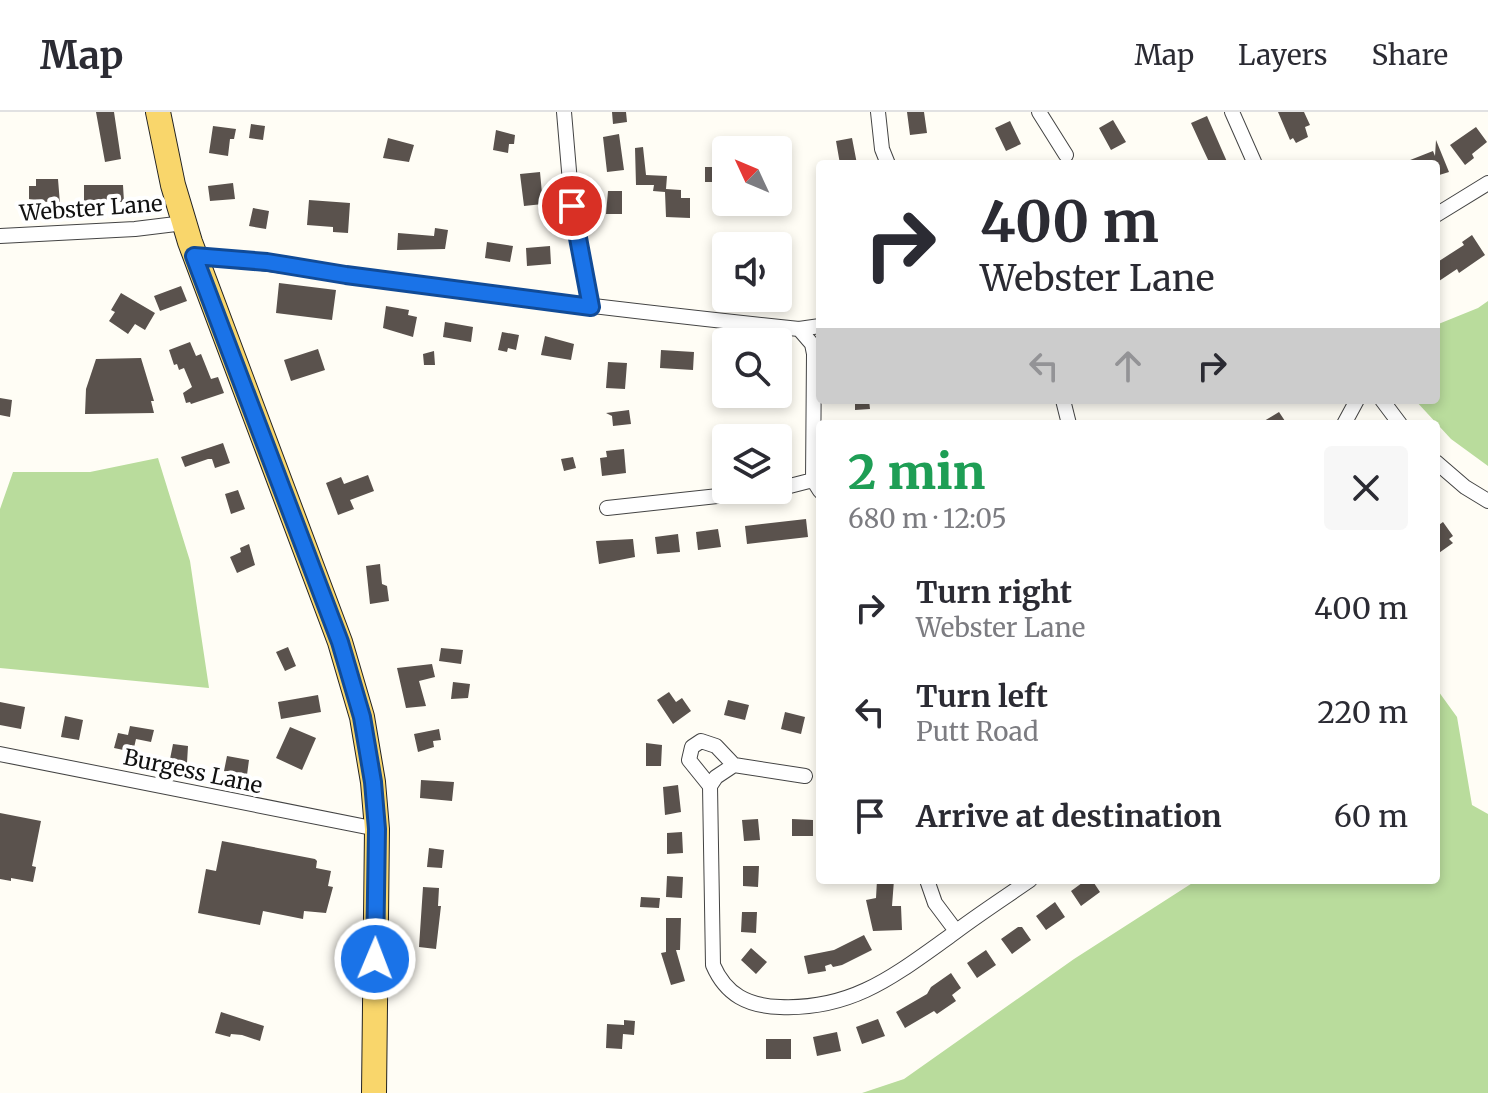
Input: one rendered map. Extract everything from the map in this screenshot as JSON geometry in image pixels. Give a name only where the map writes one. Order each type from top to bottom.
[{"type":"main road","points":[[158,112],[173,185],[194,256],[345,656],[364,723],[377,829],[374,1093]]},
{"type":"street","points":[[564,112],[572,206],[591,307]]},
{"type":"street","points":[[878,112],[882,149],[886,160]]},
{"type":"street","points":[[1039,112],[1066,155]]},
{"type":"street","points":[[1232,112],[1253,160]]},
{"type":"street","points":[[1440,213],[1488,183]]},
{"type":"street","name":"Webster Lane","points":[[0,236],[135,229],[184,223]]},
{"type":"street","points":[[194,256],[267,262],[591,307],[799,329],[816,327]]},
{"type":"street","points":[[799,329],[812,344],[814,354],[816,441]]},
{"type":"street","points":[[1440,465],[1465,487],[1488,501]]},
{"type":"street","points":[[792,488],[816,485]]},
{"type":"street","points":[[607,508],[712,497]]},
{"type":"street","points":[[710,786],[689,760],[689,753],[697,742],[707,741],[716,746],[734,765],[805,776]]},
{"type":"street","name":"Burgess Lane","points":[[0,754],[377,829]]},
{"type":"street","points":[[734,765],[716,777],[710,786],[713,965],[724,985],[741,999],[761,1006],[810,1007],[858,996],[884,982],[1024,884]]},
{"type":"street","points":[[928,884],[935,903],[956,931]]},
{"type":"green space","points":[[1488,301],[1488,466],[1451,439],[1440,427],[1440,420],[1433,420],[1419,404],[1440,404],[1440,323]]},
{"type":"green space","points":[[158,458],[190,561],[209,688],[0,668],[0,509],[13,472],[90,472]]},
{"type":"green space","points":[[1440,694],[1457,717],[1472,805],[1488,814],[1488,1093],[862,1093],[904,1079],[1074,959],[1191,884],[1440,884]]},
{"type":"building","points":[[96,112],[114,112],[121,159],[105,162]]},
{"type":"building","points":[[612,112],[626,112],[627,122],[613,124]]},
{"type":"building","points":[[907,112],[924,112],[927,133],[910,135]]},
{"type":"building","points":[[1278,112],[1304,112],[1310,125],[1305,127],[1308,137],[1296,143],[1293,138],[1290,140]]},
{"type":"building","points":[[1207,116],[1226,160],[1208,160],[1191,123]]},
{"type":"building","points":[[1113,120],[1126,142],[1111,150],[1099,128]]},
{"type":"building","points":[[1010,121],[1021,144],[1006,151],[995,128]]},
{"type":"building","points":[[251,124],[265,126],[263,140],[249,138]]},
{"type":"building","points":[[213,126],[236,129],[234,139],[230,139],[228,156],[209,153]]},
{"type":"building","points":[[1476,127],[1487,142],[1472,154],[1474,158],[1465,165],[1450,145]]},
{"type":"building","points":[[496,130],[515,135],[508,153],[493,150]]},
{"type":"building","points":[[619,134],[624,170],[607,172],[603,137]]},
{"type":"building","points":[[388,138],[414,145],[409,162],[383,158]]},
{"type":"building","points":[[852,138],[856,160],[839,160],[836,141]]},
{"type":"building","points":[[1436,140],[1449,172],[1440,175],[1440,160],[1410,160],[1433,151],[1435,156]]},
{"type":"building","points":[[643,147],[646,175],[667,176],[666,189],[681,190],[681,198],[690,198],[690,218],[666,217],[665,192],[653,191],[654,185],[636,185],[635,148]]},
{"type":"building","points":[[705,167],[712,167],[712,182],[705,182]]},
{"type":"building","points":[[540,172],[543,204],[524,206],[520,174]]},
{"type":"building","points":[[36,179],[58,179],[60,204],[29,199],[29,186],[36,186]]},
{"type":"building","points":[[233,183],[235,199],[210,201],[208,186]]},
{"type":"building","points":[[84,185],[123,185],[124,202],[84,202]]},
{"type":"building","points":[[608,191],[622,191],[622,214],[606,214]]},
{"type":"building","points":[[309,200],[350,203],[348,233],[333,232],[333,227],[307,225]]},
{"type":"building","points":[[253,208],[269,211],[266,229],[249,226]]},
{"type":"building","points":[[435,228],[448,230],[445,249],[397,250],[398,233],[434,236]]},
{"type":"building","points":[[1472,235],[1485,255],[1459,273],[1457,269],[1440,280],[1440,260],[1464,245],[1462,242]]},
{"type":"building","points":[[487,242],[513,246],[510,262],[485,258]]},
{"type":"building","points":[[550,246],[551,264],[527,266],[526,248]]},
{"type":"building","points":[[279,283],[336,290],[332,320],[276,313]]},
{"type":"building","points":[[181,286],[187,301],[160,311],[154,296]]},
{"type":"building","points":[[121,293],[155,313],[145,330],[135,324],[128,334],[109,321],[115,312],[111,310]]},
{"type":"building","points":[[386,306],[409,310],[408,315],[417,317],[413,337],[383,328]]},
{"type":"building","points":[[445,322],[473,327],[471,342],[443,337]]},
{"type":"building","points":[[502,332],[519,335],[516,350],[498,350]]},
{"type":"building","points":[[545,336],[574,344],[571,360],[541,355]]},
{"type":"building","points":[[190,342],[196,356],[201,354],[211,379],[218,377],[224,393],[191,404],[186,403],[183,393],[192,387],[184,368],[179,370],[177,364],[174,365],[169,350]]},
{"type":"building","points":[[318,349],[325,370],[291,381],[284,360]]},
{"type":"building","points":[[661,350],[694,352],[693,370],[660,368]]},
{"type":"building","points":[[434,351],[435,365],[424,365],[423,354]]},
{"type":"building","points":[[141,358],[154,401],[151,401],[154,413],[85,414],[86,389],[96,359]]},
{"type":"building","points":[[608,362],[627,363],[625,389],[606,388]]},
{"type":"building","points":[[0,398],[12,400],[10,417],[0,415]]},
{"type":"building","points":[[855,404],[869,404],[870,409],[855,410]]},
{"type":"building","points":[[629,410],[631,424],[613,426],[612,416],[606,413]]},
{"type":"building","points":[[1279,412],[1284,420],[1266,420]]},
{"type":"building","points":[[223,443],[230,463],[215,468],[212,459],[208,459],[185,467],[181,457]]},
{"type":"building","points":[[624,449],[626,473],[602,476],[600,458],[607,457],[606,451]]},
{"type":"building","points":[[573,457],[576,468],[564,471],[561,459]]},
{"type":"building","points":[[368,475],[374,491],[350,500],[354,509],[338,515],[326,483],[341,477],[344,484]]},
{"type":"building","points":[[238,490],[245,509],[231,514],[225,494]]},
{"type":"building","points":[[806,519],[808,537],[747,544],[745,526]]},
{"type":"building","points":[[1443,522],[1453,536],[1449,539],[1453,543],[1440,552],[1440,524]]},
{"type":"building","points":[[718,529],[721,547],[698,550],[696,532]]},
{"type":"building","points":[[678,534],[680,552],[657,554],[655,537]]},
{"type":"building","points":[[633,539],[635,557],[599,564],[596,541]]},
{"type":"building","points":[[249,544],[255,565],[237,573],[230,557]]},
{"type":"building","points":[[380,564],[382,584],[387,586],[389,601],[370,604],[366,566]]},
{"type":"building","points":[[288,647],[296,666],[285,671],[276,652]]},
{"type":"building","points":[[441,648],[463,650],[461,664],[439,661]]},
{"type":"building","points":[[432,664],[435,677],[419,681],[426,706],[406,708],[397,668]]},
{"type":"building","points":[[453,682],[470,684],[468,698],[451,699]]},
{"type":"building","points":[[669,692],[676,702],[682,698],[691,711],[673,724],[657,700]]},
{"type":"building","points":[[318,695],[321,712],[281,719],[278,702]]},
{"type":"building","points":[[728,700],[749,705],[745,720],[724,715]]},
{"type":"building","points":[[0,702],[25,707],[21,729],[0,725]]},
{"type":"building","points":[[785,712],[805,717],[801,734],[781,729]]},
{"type":"building","points":[[65,716],[83,720],[79,740],[61,737]]},
{"type":"building","points":[[130,726],[154,730],[151,742],[136,739],[133,752],[114,748],[118,733],[128,735]]},
{"type":"building","points":[[290,727],[316,738],[302,770],[276,758]]},
{"type":"building","points":[[439,729],[441,740],[433,741],[434,747],[418,752],[414,734]]},
{"type":"building","points":[[646,743],[662,745],[661,766],[646,766]]},
{"type":"building","points":[[173,744],[188,746],[187,763],[170,759]]},
{"type":"building","points":[[227,756],[249,760],[247,775],[224,771]]},
{"type":"building","points":[[421,780],[454,782],[452,801],[420,798]]},
{"type":"building","points":[[678,785],[681,812],[665,815],[663,787]]},
{"type":"building","points":[[0,813],[41,821],[32,866],[36,867],[33,882],[0,879]]},
{"type":"building","points":[[758,819],[760,840],[744,841],[742,820]]},
{"type":"building","points":[[792,819],[813,820],[813,836],[792,836]]},
{"type":"building","points":[[682,832],[683,853],[667,854],[667,833]]},
{"type":"building","points":[[222,841],[315,859],[316,868],[331,871],[328,886],[333,887],[326,913],[304,911],[303,919],[263,911],[260,925],[198,913],[206,869],[216,871]]},
{"type":"building","points":[[429,848],[444,850],[442,868],[427,867]]},
{"type":"building","points":[[743,866],[759,866],[758,887],[743,886]]},
{"type":"building","points":[[667,876],[683,877],[682,898],[666,897]]},
{"type":"building","points":[[877,884],[894,884],[892,906],[901,906],[902,930],[873,931],[866,900],[876,898]]},
{"type":"building","points":[[1081,884],[1095,884],[1100,892],[1081,906],[1071,891]]},
{"type":"building","points":[[423,887],[439,888],[438,906],[441,906],[436,949],[419,947]]},
{"type":"building","points":[[641,897],[660,898],[659,908],[640,907]]},
{"type":"building","points":[[1055,902],[1065,917],[1046,930],[1036,916]]},
{"type":"building","points":[[742,912],[757,912],[756,933],[741,932]]},
{"type":"building","points":[[666,918],[681,918],[680,950],[676,950],[685,981],[671,985],[661,953],[666,952]]},
{"type":"building","points":[[1022,927],[1031,940],[1012,954],[1001,939]]},
{"type":"building","points":[[864,935],[872,950],[842,965],[825,966],[826,971],[808,974],[804,956],[834,950]]},
{"type":"building","points":[[751,948],[767,962],[756,974],[741,960]]},
{"type":"building","points":[[986,950],[996,965],[977,978],[967,963]]},
{"type":"building","points":[[951,973],[961,988],[952,995],[956,1001],[937,1014],[934,1011],[905,1028],[896,1012],[927,994],[931,987]]},
{"type":"building","points":[[221,1012],[264,1026],[260,1041],[242,1035],[231,1034],[230,1037],[215,1033]]},
{"type":"building","points":[[878,1019],[885,1036],[862,1044],[856,1027]]},
{"type":"building","points":[[624,1020],[635,1021],[634,1035],[623,1034],[622,1049],[606,1048],[607,1024],[624,1025]]},
{"type":"building","points":[[837,1032],[841,1051],[817,1056],[813,1037]]},
{"type":"building","points":[[766,1039],[791,1039],[791,1059],[766,1059]]},
{"type":"route","points":[[375,959],[377,829],[362,717],[340,642],[194,256],[267,262],[591,307],[572,206]]}]
